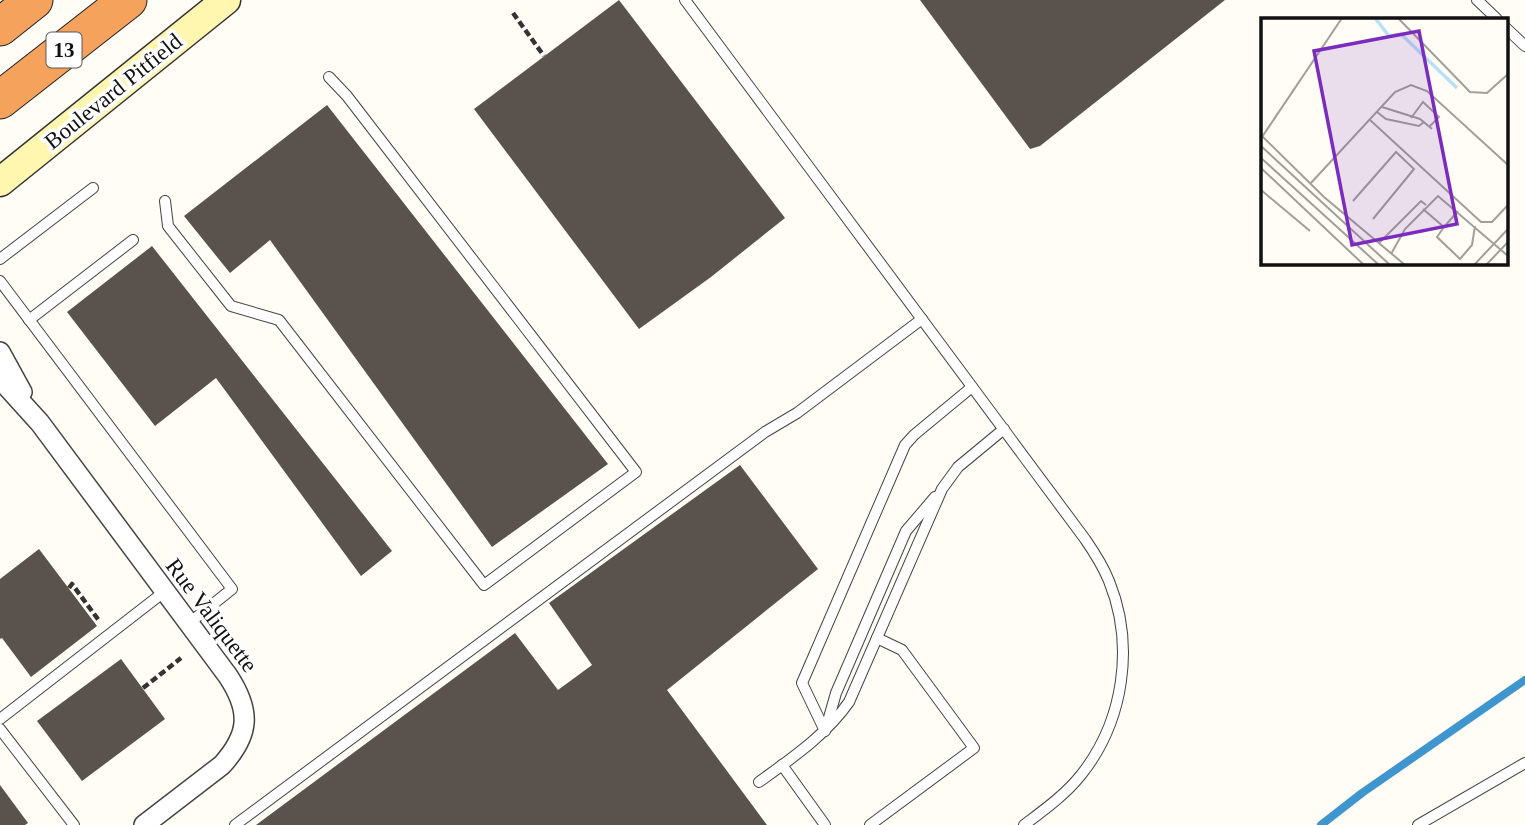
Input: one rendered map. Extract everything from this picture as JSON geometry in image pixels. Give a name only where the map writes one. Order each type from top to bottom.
[{"type":"highway","name":"13","points":[[0,27],[34,0]]},
{"type":"highway","name":"13","points":[[0,100],[128,0]]},
{"type":"main road","name":"Boulevard Pitfield","points":[[0,182],[226,0]]},
{"type":"street","name":"Rue Valiquette","points":[[0,352],[40,424]]},
{"type":"street","name":"Rue Valiquette","points":[[0,379],[40,424],[239,692],[244,706],[244,724],[240,740],[231,755],[222,765],[144,825]]},
{"type":"lane","points":[[685,0],[1085,539],[1110,583],[1119,615],[1123,648],[1122,674],[1114,715],[1100,746],[1082,774],[1058,798],[1024,825]]},
{"type":"lane","points":[[1477,0],[1496,18]]},
{"type":"lane","points":[[1508,30],[1525,46]]},
{"type":"lane","points":[[165,201],[168,226],[230,306],[279,320],[484,585],[636,472],[356,107],[329,77]]},
{"type":"lane","points":[[0,259],[93,188]]},
{"type":"lane","points":[[30,320],[133,240]]},
{"type":"lane","points":[[0,281],[232,589],[188,624]]},
{"type":"lane","points":[[235,825],[765,432],[797,413],[922,318]]},
{"type":"lane","points":[[825,731],[802,683],[905,445],[972,387]]},
{"type":"lane","points":[[825,731],[836,693],[906,531],[958,467],[1004,429]]},
{"type":"lane","points":[[760,782],[825,731],[849,702],[942,489]]},
{"type":"lane","points":[[0,719],[164,592]]},
{"type":"lane","points":[[870,825],[974,748],[902,650],[877,638]]},
{"type":"lane","points":[[0,729],[74,825]]},
{"type":"lane","points":[[1418,825],[1525,763]]},
{"type":"lane","points":[[782,765],[825,825]]},
{"type":"path","points":[[513,13],[544,56]]},
{"type":"path","points":[[69,588],[72,584],[101,623]]},
{"type":"path","points":[[143,688],[181,658]]},
{"type":"building","points":[[619,0],[785,218],[711,277],[639,329],[474,109]]},
{"type":"building","points":[[920,0],[1225,0],[1040,146],[1030,149]]},
{"type":"building","points":[[327,105],[608,464],[492,547],[270,240],[230,273],[184,216]]},
{"type":"building","points":[[152,246],[392,551],[361,576],[216,378],[155,426],[67,312]]},
{"type":"building","points":[[740,465],[818,569],[667,690],[767,825],[256,825],[515,633],[558,690],[592,665],[549,603]]},
{"type":"building","points":[[39,549],[97,626],[31,677],[2,638],[0,639],[0,579]]},
{"type":"building","points":[[121,659],[165,719],[82,781],[37,721]]},
{"type":"building","points":[[0,785],[28,823],[0,825]]},
{"type":"waterway","points":[[1321,825],[1362,793],[1525,680]]}]
